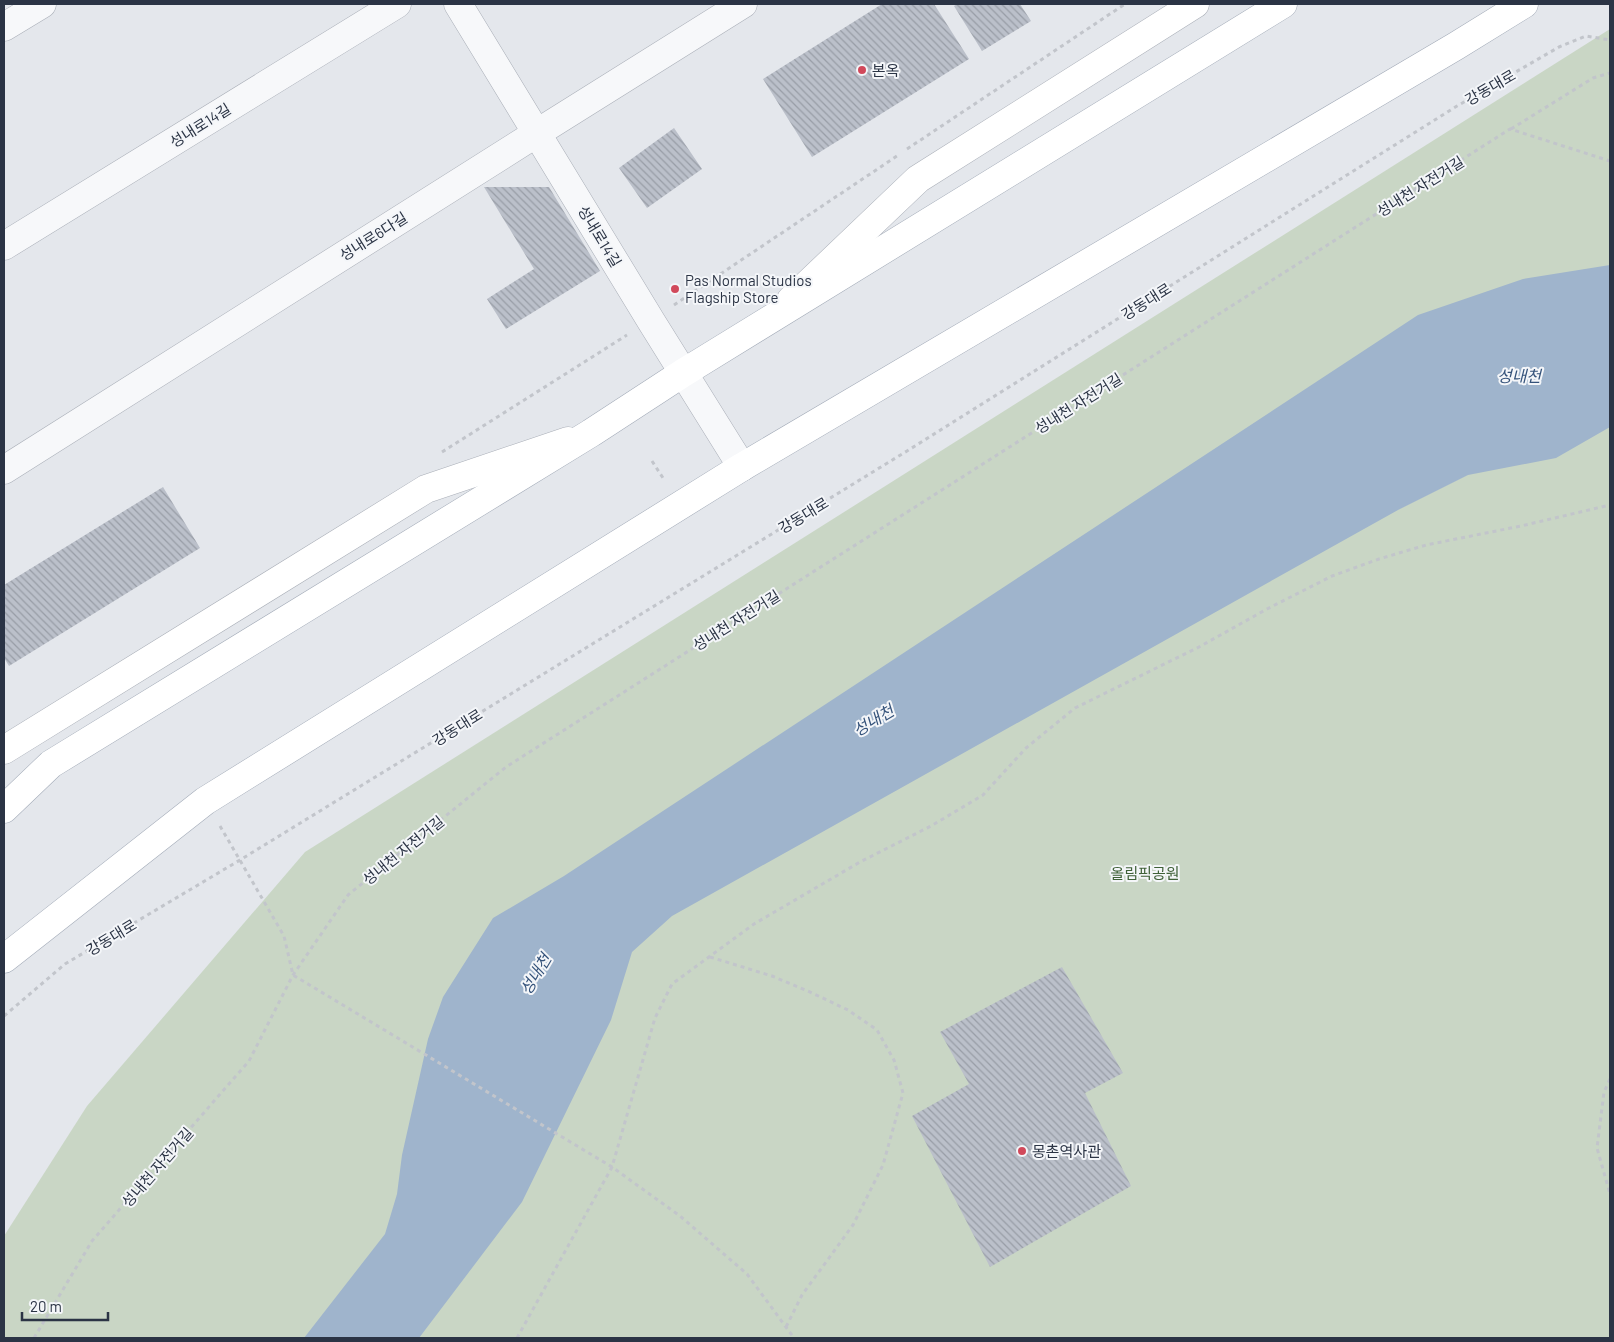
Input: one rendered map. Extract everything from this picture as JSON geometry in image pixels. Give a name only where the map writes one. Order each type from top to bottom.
[{"type":"main road","points":[[770,320],[918,178],[1195,4]]},
{"type":"main road","points":[[4,791],[591,433],[683,373],[1283,4]]},
{"type":"main road","points":[[4,960],[205,801],[742,468],[1524,4]]},
{"type":"main road","points":[[4,750],[426,489],[591,433]]},
{"type":"main road","points":[[4,809],[51,764]]},
{"type":"street","points":[[4,28],[42,4]]},
{"type":"street","name":"성내로14길","points":[[4,246],[397,4]]},
{"type":"street","name":"성내로14길","points":[[458,4],[742,468]]},
{"type":"street","name":"성내로6다길","points":[[4,470],[743,4]]},
{"type":"path","points":[[439,454],[651,321],[1125,4]]},
{"type":"path","name":"강동대로","points":[[4,1016],[65,964],[240,860],[915,446],[1457,106],[1559,47],[1586,36],[1610,40]]},
{"type":"path","name":"성내천 자전거길","points":[[34,1338],[92,1241],[249,1061],[293,975],[348,895],[506,767],[1510,129],[1593,78],[1610,73]]},
{"type":"path","points":[[1510,129],[1610,161]]},
{"type":"path","points":[[652,461],[663,478]]},
{"type":"path","points":[[517,1338],[612,1167],[655,1018],[672,984],[754,924],[852,867],[932,826],[983,795],[1026,748],[1075,708],[1198,647],[1315,584],[1363,565],[1426,545],[1521,526],[1610,505]]},
{"type":"path","points":[[205,801],[284,936],[293,975],[612,1167],[680,1216],[747,1274],[794,1338]]},
{"type":"path","points":[[709,957],[772,976],[810,992],[848,1010],[877,1030],[894,1060],[903,1093],[883,1165],[853,1225],[802,1295],[786,1327]]},
{"type":"path","points":[[1610,1079],[1604,1092],[1597,1148],[1610,1194]]},
{"type":"green space","name":"올림픽공원","points":[[1610,29],[1610,1338],[4,1338],[4,1236],[87,1106],[305,852]]},
{"type":"water","name":"성내천","points":[[1610,265],[1610,427],[1556,458],[1468,475],[1398,510],[672,916],[632,952],[611,1020],[522,1202],[419,1338],[304,1338],[385,1234],[397,1194],[402,1155],[428,1039],[443,997],[493,918],[564,876],[1418,315],[1523,279]]},
{"type":"building","points":[[882,4],[934,4],[969,59],[812,157],[763,79]]},
{"type":"building","points":[[957,4],[1020,4],[1031,21],[982,51],[954,6]]},
{"type":"building","points":[[674,128],[702,169],[647,208],[619,168]]},
{"type":"building","points":[[484,187],[549,187],[600,271],[506,329],[487,299],[534,269]]},
{"type":"building","points":[[163,487],[200,548],[9,666],[4,658],[4,585]]},
{"type":"building","name":"몽촌역사관","points":[[1062,967],[1123,1073],[1085,1093],[1131,1186],[990,1267],[912,1116],[969,1084],[940,1032]]},
{"type":"place","name":"본옥","points":[[862,70]]},
{"type":"place","name":"Pas Normal Studios Flagship Store","points":[[675,289]]},
{"type":"place","name":"몽촌역사관","points":[[1022,1151]]}]
